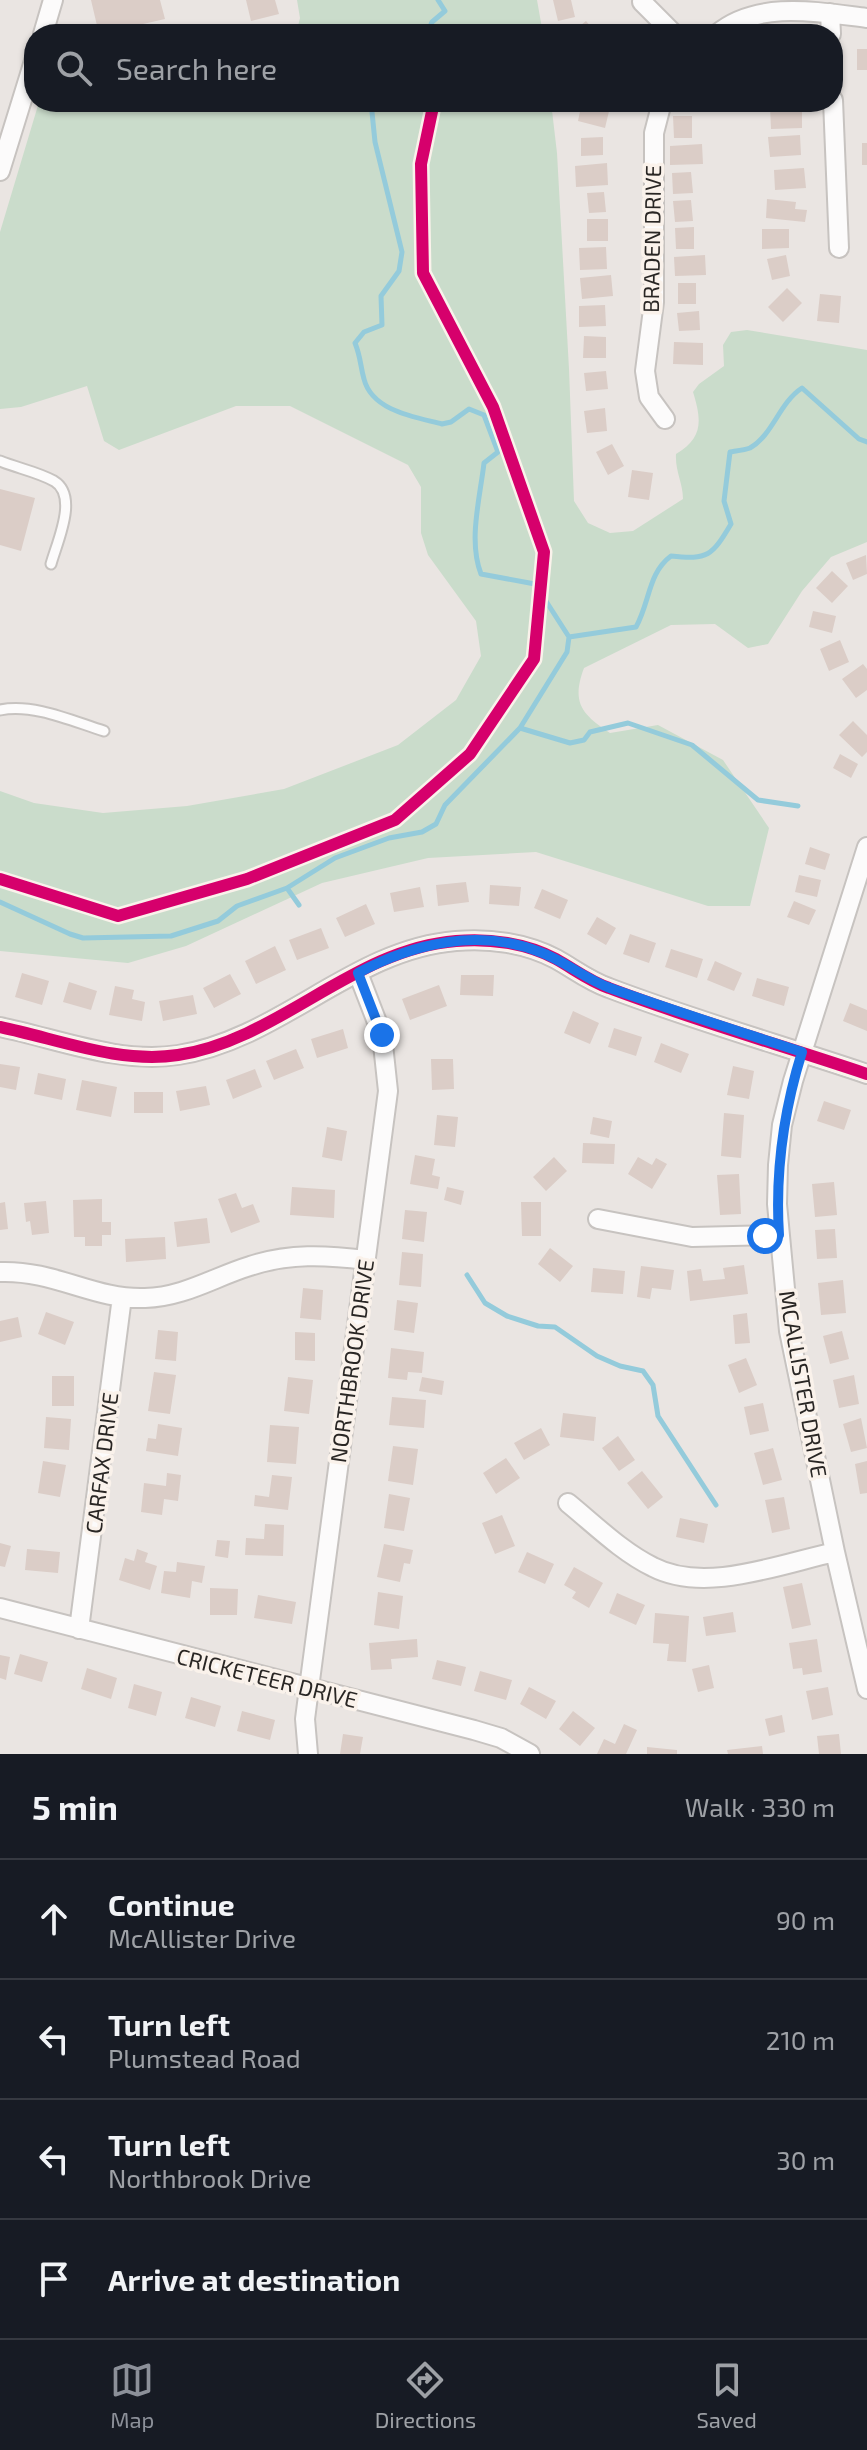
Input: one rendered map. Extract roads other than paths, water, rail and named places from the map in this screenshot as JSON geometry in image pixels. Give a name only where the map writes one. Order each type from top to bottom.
[{"type":"street","points":[[46,24],[53,0]]},
{"type":"street","points":[[642,2],[664,24]]},
{"type":"street","points":[[734,24],[765,13],[790,9],[867,18]]},
{"type":"street","points":[[830,13],[831,24]]},
{"type":"street","points":[[0,171],[24,93]]},
{"type":"street","name":"BRADEN DRIVE","points":[[659,112],[654,133],[654,302],[645,371],[649,397],[665,419]]},
{"type":"street","points":[[833,112],[839,248]]},
{"type":"street","name":"MCALLISTER DRIVE","points":[[867,847],[802,1052],[782,1125],[778,1165],[779,1235],[789,1331],[867,1689]]},
{"type":"street","points":[[0,1027],[133,1056],[179,1055],[244,1035],[384,959],[427,945],[489,940],[540,952],[607,987],[867,1074]]},
{"type":"street","name":"NORTHBROOK DRIVE","points":[[308,1754],[305,1719],[388,1091],[382,1035],[358,973]]},
{"type":"street","points":[[598,1219],[692,1237],[779,1235]]},
{"type":"street","points":[[0,1272],[39,1274],[122,1297],[142,1299],[182,1293],[238,1270],[282,1258],[328,1255],[366,1260]]},
{"type":"street","name":"CARFAX DRIVE","points":[[79,1629],[122,1297]]},
{"type":"street","points":[[568,1503],[630,1553],[650,1566],[682,1578],[712,1579],[835,1552]]},
{"type":"street","name":"CRICKETEER DRIVE","points":[[0,1608],[501,1738],[530,1754]]},
{"type":"lane","points":[[0,461],[55,482],[63,492],[66,506],[51,564]]},
{"type":"lane","points":[[0,710],[9,708],[53,714],[104,731]]},
{"type":"waterway","points":[[431,24],[445,11],[438,0]]},
{"type":"waterway","points":[[372,112],[375,142],[402,252],[399,271],[381,296],[382,325],[364,332],[355,343],[364,379],[376,399],[408,415],[442,424],[451,422],[469,409],[484,415],[498,452],[484,463],[478,505],[475,548],[481,574],[535,584],[569,637]]},
{"type":"waterway","points":[[569,637],[636,627],[663,563],[671,556],[708,554],[719,543],[731,524],[724,501],[730,452],[750,448],[758,442],[787,402],[802,388],[859,439],[867,442]]},
{"type":"waterway","points":[[0,902],[83,938],[171,936],[218,921],[237,906],[287,888],[335,858],[389,838],[422,832],[436,824],[445,805],[520,728],[567,652],[569,637]]},
{"type":"waterway","points":[[520,728],[570,743],[584,740],[590,732],[628,723],[692,745],[758,800],[798,806]]},
{"type":"waterway","points":[[287,888],[299,905]]},
{"type":"waterway","points":[[467,1275],[485,1303],[507,1316],[538,1326],[555,1327],[597,1356],[643,1371],[653,1385],[658,1416],[716,1505]]}]
